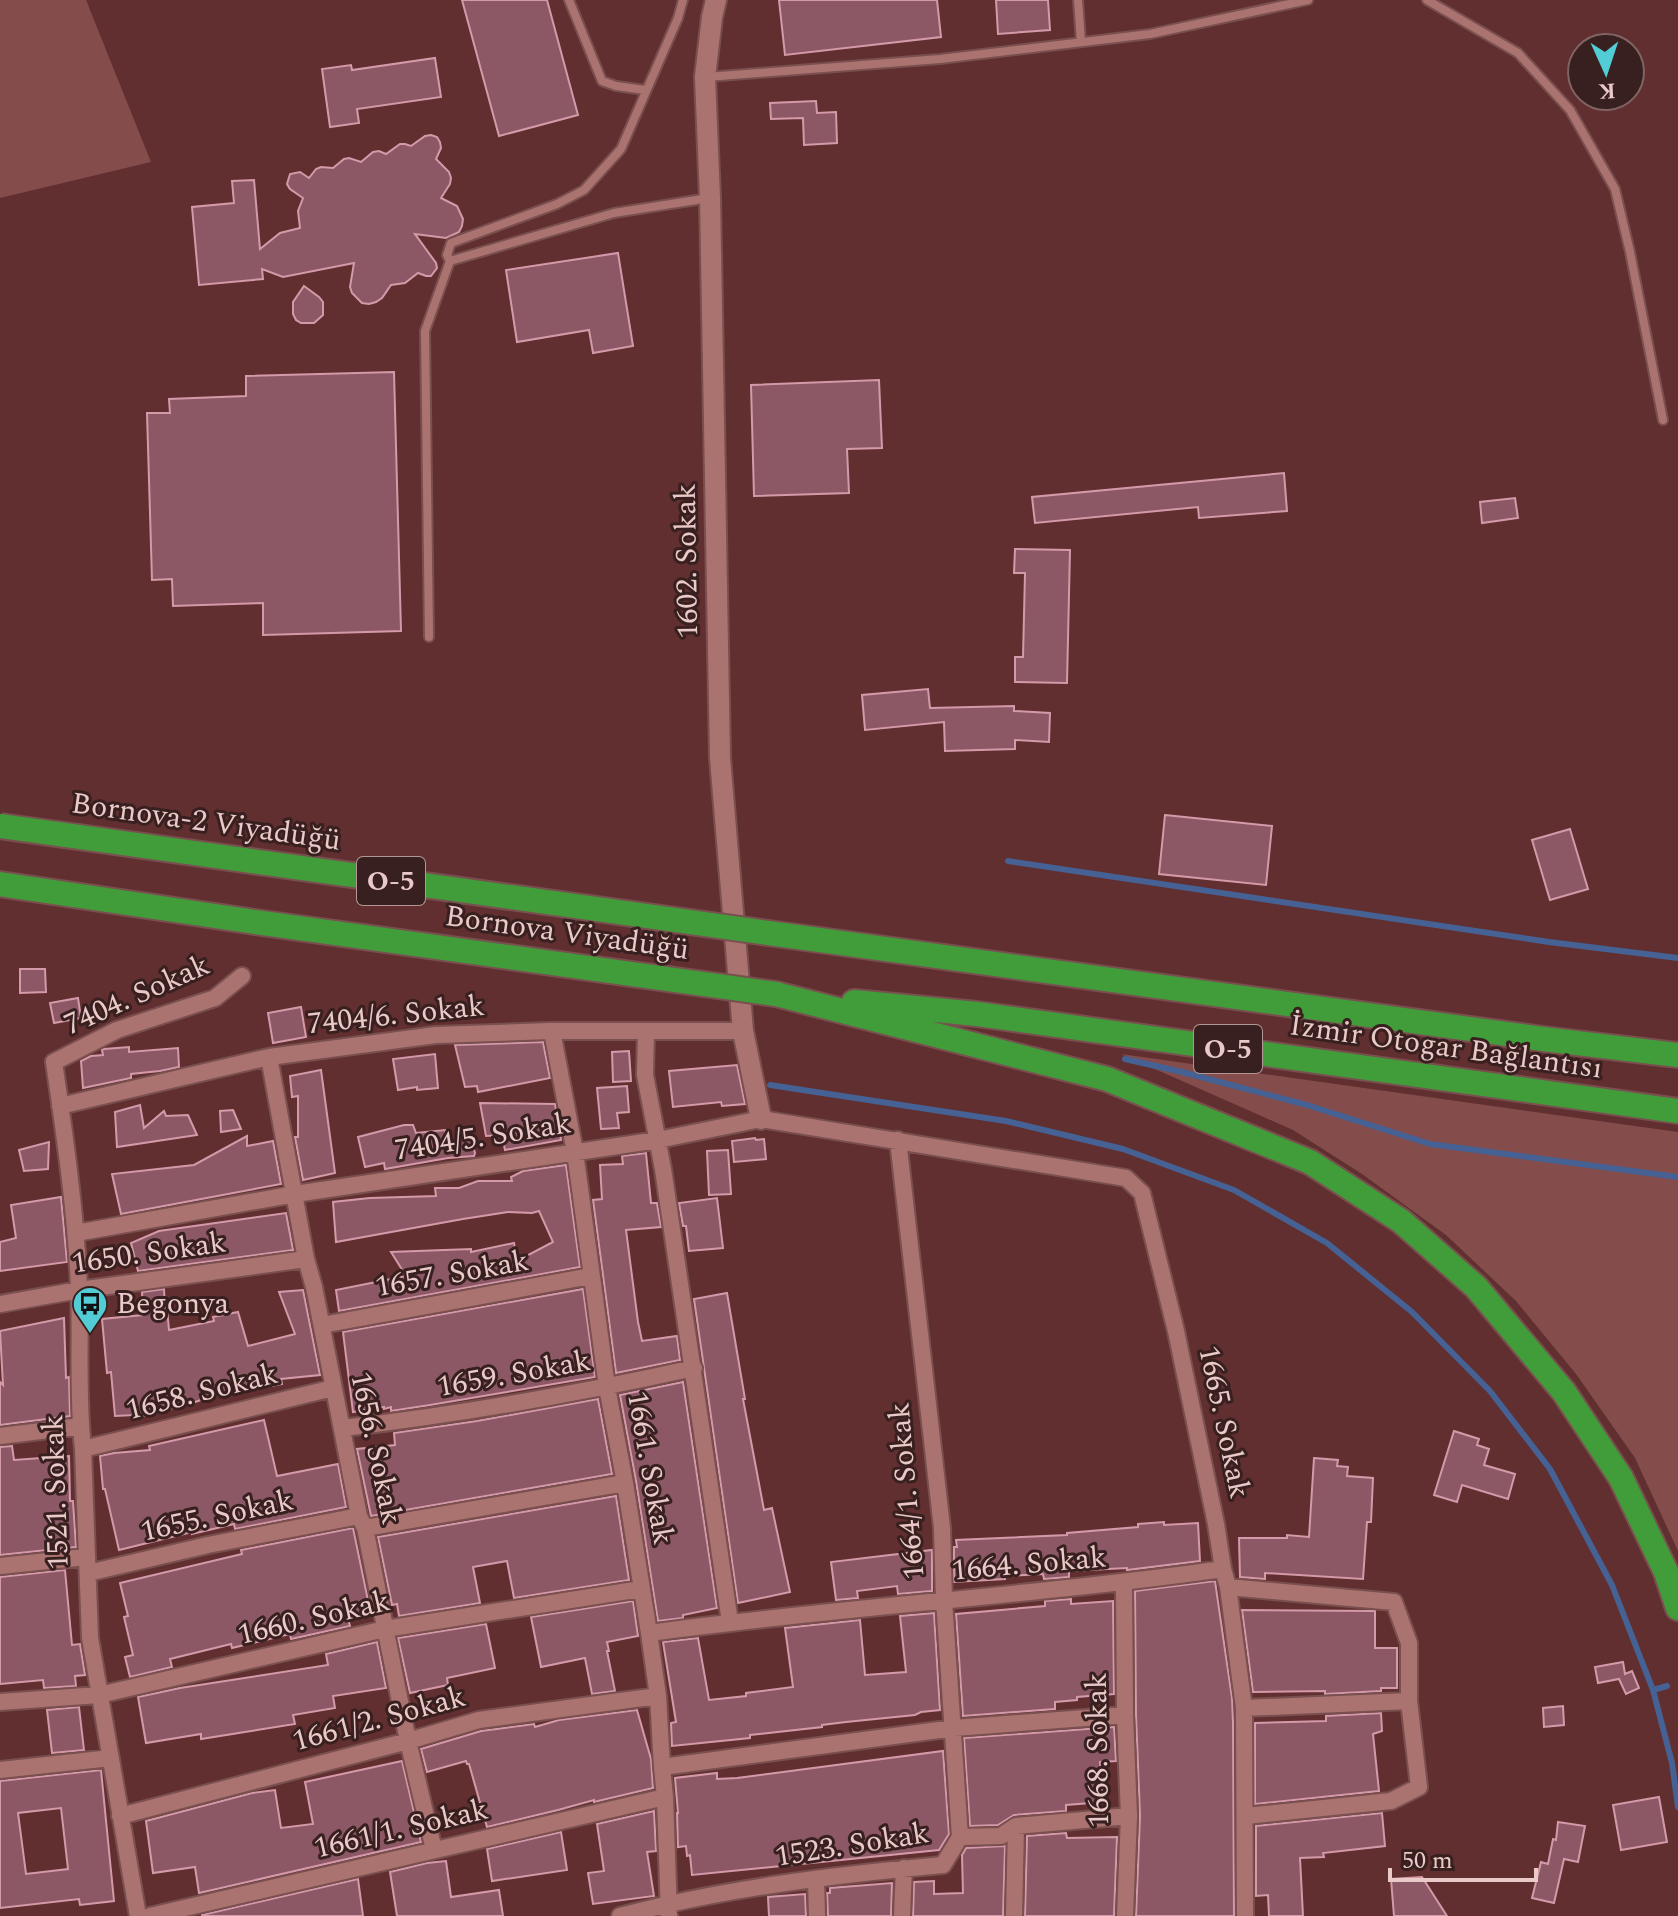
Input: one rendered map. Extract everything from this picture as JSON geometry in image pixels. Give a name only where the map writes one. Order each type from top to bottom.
[{"type":"highway","name":"Bornova-2 Viyadüğü","points":[[0,826],[783,935]]},
{"type":"highway","name":"Bornova Viyadüğü","points":[[0,884],[776,994]]},
{"type":"highway","name":"İzmir Otogar Bağlantısı","points":[[783,935],[1678,1055]]},
{"type":"highway","name":"İzmir Otogar Bağlantısı","points":[[776,994],[977,1014],[1678,1111]]},
{"type":"highway","points":[[776,994],[1107,1079],[1310,1162],[1401,1221],[1476,1287],[1564,1392],[1621,1478],[1666,1572],[1678,1608]]},
{"type":"street","name":"1602. Sokak","points":[[716,0],[705,77],[720,758],[743,1031],[761,1119]]},
{"type":"street","name":"7404. Sokak","points":[[54,1062],[117,1030],[215,998],[242,976]]},
{"type":"street","name":"1661. Sokak","points":[[552,1031],[575,1152],[607,1387],[658,1696],[668,1910]]},
{"type":"street","points":[[646,1031],[645,1075],[694,1368],[730,1622]]},
{"type":"street","name":"7404/6. Sokak","points":[[60,1106],[269,1057],[455,1033],[743,1031]]},
{"type":"street","name":"1656. Sokak","points":[[269,1057],[306,1259],[434,1850]]},
{"type":"street","name":"1521. Sokak","points":[[54,1062],[76,1233],[90,1638],[138,1916]]},
{"type":"street","name":"7404/5. Sokak","points":[[76,1233],[295,1194],[658,1140],[761,1119],[898,1140]]},
{"type":"street","name":"1665. Sokak","points":[[898,1140],[1126,1178],[1142,1193],[1176,1331],[1228,1587],[1244,1708],[1245,1916]]},
{"type":"street","name":"1664/1. Sokak","points":[[898,1140],[942,1528],[960,1837]]},
{"type":"street","name":"1650. Sokak","points":[[0,1304],[306,1259]]},
{"type":"street","name":"1657. Sokak","points":[[322,1325],[591,1276]]},
{"type":"street","name":"1659. Sokak","points":[[343,1428],[442,1416],[694,1368]]},
{"type":"street","name":"1658. Sokak","points":[[83,1449],[333,1388]]},
{"type":"street","points":[[0,1436],[81,1426]]},
{"type":"street","name":"1655. Sokak","points":[[0,1566],[87,1565],[625,1483]]},
{"type":"street","name":"1664. Sokak","points":[[649,1633],[730,1622],[1124,1583],[1223,1569]]},
{"type":"street","name":"1668. Sokak","points":[[1124,1583],[1129,1816],[1125,1916]]},
{"type":"street","points":[[1228,1587],[1394,1602],[1409,1643],[1409,1701],[1419,1787],[1391,1801],[1246,1816]]},
{"type":"street","name":"1660. Sokak","points":[[0,1702],[99,1695],[385,1629],[641,1589]]},
{"type":"street","name":"1661/2. Sokak","points":[[120,1816],[479,1720],[658,1696]]},
{"type":"street","points":[[1244,1708],[1409,1701]]},
{"type":"street","points":[[662,1767],[954,1728],[1125,1715]]},
{"type":"street","points":[[0,1770],[111,1758]]},
{"type":"street","name":"1661/1. Sokak","points":[[150,1916],[665,1797]]},
{"type":"street","name":"1523. Sokak","points":[[620,1916],[668,1910],[816,1879],[943,1865],[960,1837],[1001,1836],[1016,1826],[1129,1816]]},
{"type":"street","points":[[1014,1916],[1016,1826]]},
{"type":"street","points":[[902,1916],[904,1868]]},
{"type":"street","points":[[816,1879],[817,1916]]},
{"type":"lane","points":[[569,0],[602,81],[645,90]]},
{"type":"lane","points":[[429,637],[425,331],[450,261],[447,255],[451,243],[557,204],[584,190],[621,149],[683,0]]},
{"type":"lane","points":[[1078,0],[1081,42]]},
{"type":"lane","points":[[705,77],[940,59],[1150,34],[1308,0]]},
{"type":"lane","points":[[1427,0],[1518,53],[1570,110],[1608,176],[1615,189],[1630,252],[1663,420]]},
{"type":"lane","points":[[450,261],[614,213],[710,198]]},
{"type":"shaded area","points":[[0,0],[86,0],[151,162],[0,198]]},
{"type":"shaded area","points":[[1121,1054],[1678,1132],[1678,1551],[1635,1458],[1576,1374],[1516,1301],[1446,1235],[1362,1174],[1293,1130]]},
{"type":"building","points":[[462,0],[547,0],[578,115],[499,136]]},
{"type":"building","points":[[779,0],[937,0],[941,37],[785,55]]},
{"type":"building","points":[[996,0],[1048,0],[1050,30],[998,34]]},
{"type":"building","points":[[435,58],[441,97],[357,109],[359,123],[330,127],[322,69],[351,65],[352,70]]},
{"type":"building","points":[[816,101],[817,113],[836,112],[837,143],[804,145],[803,118],[771,119],[770,103]]},
{"type":"building","points":[[431,135],[440,142],[436,159],[451,178],[441,198],[457,206],[463,219],[459,232],[446,238],[415,234],[436,263],[437,268],[431,276],[418,273],[405,283],[391,285],[382,298],[369,304],[362,303],[352,293],[354,263],[283,277],[262,269],[263,279],[199,285],[192,207],[234,203],[232,181],[254,180],[260,249],[280,233],[300,228],[298,211],[303,198],[287,184],[290,174],[300,172],[309,178],[321,167],[333,168],[349,158],[361,162],[373,152],[386,154],[400,144],[411,146]]},
{"type":"building","points":[[618,253],[633,346],[593,353],[589,330],[517,342],[506,270]]},
{"type":"building","points":[[304,286],[323,302],[323,315],[314,323],[301,323],[293,314],[293,302]]},
{"type":"building","points":[[394,372],[401,631],[263,635],[263,603],[173,606],[172,579],[152,580],[147,413],[170,413],[169,399],[246,396],[246,376]]},
{"type":"building","points":[[879,380],[882,448],[847,449],[849,493],[754,496],[751,385]]},
{"type":"building","points":[[1284,473],[1287,511],[1199,518],[1198,507],[1035,523],[1032,497]]},
{"type":"building","points":[[1515,498],[1518,518],[1482,523],[1480,502]]},
{"type":"building","points":[[1015,549],[1070,550],[1067,683],[1015,682],[1015,657],[1023,657],[1025,573],[1014,573]]},
{"type":"building","points":[[928,689],[930,708],[1014,706],[1014,711],[1050,713],[1049,742],[1015,740],[1015,749],[945,751],[944,722],[865,730],[862,695]]},
{"type":"building","points":[[1165,815],[1272,826],[1266,885],[1159,874]]},
{"type":"building","points":[[1570,829],[1588,889],[1550,900],[1532,840]]},
{"type":"building","points":[[20,969],[45,969],[46,992],[20,993]]},
{"type":"building","points":[[78,998],[81,1018],[54,1023],[50,1003]]},
{"type":"building","points":[[301,1007],[306,1037],[273,1043],[268,1013]]},
{"type":"building","points":[[543,1042],[550,1078],[478,1092],[477,1086],[465,1087],[455,1045]]},
{"type":"building","points":[[129,1047],[129,1052],[178,1048],[179,1067],[131,1074],[131,1078],[83,1088],[81,1061],[103,1055],[104,1049]]},
{"type":"building","points":[[629,1051],[631,1081],[613,1082],[612,1052]]},
{"type":"building","points":[[435,1054],[438,1088],[398,1090],[393,1059]]},
{"type":"building","points":[[737,1065],[745,1104],[722,1106],[721,1102],[673,1107],[669,1071]]},
{"type":"building","points":[[321,1070],[335,1173],[303,1180],[295,1137],[298,1137],[298,1096],[292,1097],[290,1076]]},
{"type":"building","points":[[627,1086],[629,1112],[617,1113],[619,1128],[601,1129],[597,1088]]},
{"type":"building","points":[[480,1103],[555,1104],[561,1140],[505,1150],[502,1135],[486,1136]]},
{"type":"building","points":[[140,1105],[144,1128],[164,1111],[166,1116],[188,1115],[197,1135],[117,1147],[115,1112]]},
{"type":"building","points":[[233,1110],[241,1129],[221,1132],[220,1111]]},
{"type":"building","points":[[413,1125],[416,1133],[445,1130],[446,1143],[471,1138],[474,1156],[385,1169],[384,1163],[365,1167],[358,1137]]},
{"type":"building","points":[[247,1136],[247,1146],[273,1141],[281,1184],[121,1214],[112,1174],[194,1165]]},
{"type":"building","points":[[764,1139],[766,1159],[734,1162],[732,1141]]},
{"type":"building","points":[[49,1142],[48,1169],[24,1171],[19,1150]]},
{"type":"building","points":[[728,1150],[731,1194],[709,1195],[707,1151]]},
{"type":"building","points":[[646,1153],[651,1203],[657,1203],[661,1227],[626,1230],[638,1322],[642,1341],[677,1336],[680,1360],[616,1373],[593,1200],[602,1199],[600,1165],[623,1164],[622,1156]]},
{"type":"building","points":[[566,1165],[580,1267],[339,1311],[336,1290],[406,1276],[391,1252],[471,1249],[471,1252],[514,1243],[517,1261],[553,1242],[539,1211],[508,1212],[336,1242],[333,1202],[436,1196],[435,1188],[459,1188],[478,1181],[512,1181],[511,1177],[523,1171]]},
{"type":"building","points":[[61,1197],[67,1262],[0,1271],[0,1242],[16,1238],[11,1205]]},
{"type":"building","points":[[717,1198],[723,1248],[689,1251],[679,1203]]},
{"type":"building","points":[[286,1213],[293,1250],[138,1271],[131,1243],[159,1231]]},
{"type":"building","points":[[164,1289],[169,1330],[214,1321],[213,1317],[238,1312],[248,1346],[295,1334],[279,1292],[303,1290],[320,1375],[281,1379],[282,1384],[213,1396],[135,1418],[135,1415],[115,1416],[102,1319],[143,1315],[142,1292]]},
{"type":"building","points":[[583,1289],[595,1377],[391,1411],[391,1407],[384,1407],[353,1412],[343,1332]]},
{"type":"building","points":[[727,1293],[764,1510],[772,1508],[790,1592],[738,1603],[694,1299]]},
{"type":"building","points":[[64,1318],[70,1416],[0,1425],[0,1382],[3,1385],[0,1331]]},
{"type":"building","points":[[683,1382],[717,1608],[683,1615],[683,1618],[658,1621],[620,1395]]},
{"type":"building","points":[[598,1399],[612,1474],[371,1516],[357,1449],[395,1445],[394,1433]]},
{"type":"building","points":[[264,1420],[277,1476],[338,1464],[346,1507],[235,1529],[234,1524],[119,1550],[103,1489],[100,1456],[150,1450],[149,1446]]},
{"type":"building","points":[[1454,1431],[1479,1439],[1477,1445],[1489,1449],[1484,1465],[1515,1474],[1508,1499],[1462,1485],[1457,1502],[1434,1495]]},
{"type":"building","points":[[12,1446],[14,1460],[69,1456],[70,1501],[73,1501],[76,1547],[0,1555],[0,1447]]},
{"type":"building","points":[[1314,1458],[1338,1460],[1337,1466],[1348,1467],[1347,1476],[1373,1478],[1363,1579],[1265,1573],[1265,1579],[1240,1577],[1239,1538],[1309,1537]]},
{"type":"building","points":[[616,1496],[629,1580],[514,1598],[507,1561],[473,1567],[480,1603],[399,1616],[397,1604],[392,1605],[378,1537]]},
{"type":"building","points":[[1164,1522],[1164,1525],[1198,1523],[1200,1561],[1127,1570],[1069,1571],[1069,1577],[1044,1579],[1043,1574],[954,1582],[956,1540],[1067,1535]]},
{"type":"building","points":[[353,1528],[370,1610],[347,1615],[350,1626],[291,1639],[290,1634],[232,1648],[231,1644],[170,1659],[172,1667],[130,1677],[125,1657],[133,1655],[120,1583],[242,1554],[241,1550]]},
{"type":"building","points":[[932,1550],[932,1591],[898,1594],[897,1586],[857,1591],[858,1598],[836,1600],[831,1562]]},
{"type":"building","points":[[65,1570],[72,1645],[80,1644],[85,1675],[75,1676],[76,1686],[44,1688],[43,1680],[0,1684],[0,1577]]},
{"type":"building","points":[[1215,1581],[1232,1698],[1234,1916],[1136,1916],[1140,1816],[1135,1591]]},
{"type":"building","points":[[1071,1599],[1071,1604],[1113,1601],[1114,1694],[1055,1702],[1055,1709],[963,1716],[956,1614],[1045,1606],[1045,1601]]},
{"type":"building","points":[[633,1601],[638,1636],[607,1642],[615,1691],[592,1694],[585,1658],[541,1667],[531,1617]]},
{"type":"building","points":[[1242,1610],[1375,1611],[1375,1648],[1397,1648],[1397,1688],[1325,1694],[1325,1691],[1253,1692]]},
{"type":"building","points":[[934,1613],[940,1710],[750,1735],[750,1738],[672,1746],[671,1723],[676,1722],[663,1642],[698,1638],[709,1700],[793,1687],[785,1628],[860,1620],[865,1675],[906,1672],[900,1616]]},
{"type":"building","points":[[486,1624],[495,1668],[447,1678],[448,1685],[410,1693],[398,1638]]},
{"type":"building","points":[[377,1642],[386,1688],[333,1696],[335,1708],[293,1715],[295,1724],[201,1739],[201,1734],[146,1743],[138,1697],[328,1665],[326,1654]]},
{"type":"building","points":[[1623,1662],[1625,1674],[1632,1671],[1639,1688],[1626,1694],[1619,1679],[1598,1683],[1595,1667]]},
{"type":"building","points":[[1563,1706],[1564,1725],[1544,1727],[1543,1708]]},
{"type":"building","points":[[79,1707],[84,1750],[52,1753],[47,1710]]},
{"type":"building","points":[[637,1710],[651,1759],[653,1788],[487,1827],[469,1764],[466,1761],[427,1772],[421,1749],[481,1731],[534,1724],[535,1727],[559,1720]]},
{"type":"building","points":[[1381,1713],[1382,1731],[1373,1734],[1379,1791],[1255,1804],[1255,1723],[1326,1721],[1326,1716]]},
{"type":"building","points":[[1114,1727],[1116,1761],[1100,1762],[1103,1802],[1066,1805],[1066,1811],[1014,1815],[998,1825],[970,1826],[964,1738]]},
{"type":"building","points":[[943,1751],[949,1834],[939,1850],[692,1875],[686,1846],[678,1847],[675,1778],[717,1773],[717,1779],[737,1778]]},
{"type":"building","points":[[402,1761],[421,1842],[199,1893],[195,1867],[153,1873],[146,1821],[252,1793],[275,1790],[281,1828],[313,1824],[305,1782]]},
{"type":"building","points":[[101,1770],[114,1901],[80,1905],[79,1899],[0,1908],[0,1781]],"holes":[[[61,1808],[68,1869],[26,1874],[18,1813]]]},
{"type":"building","points":[[1659,1797],[1667,1842],[1621,1850],[1613,1805]]},
{"type":"building","points":[[654,1811],[656,1851],[647,1852],[654,1896],[593,1904],[588,1873],[604,1871],[597,1824]]},
{"type":"building","points":[[1382,1813],[1385,1846],[1300,1858],[1303,1916],[1269,1916],[1268,1895],[1256,1896],[1256,1826]]},
{"type":"building","points":[[1558,1822],[1585,1826],[1578,1862],[1564,1859],[1554,1903],[1532,1898],[1541,1862],[1548,1864]]},
{"type":"building","points":[[561,1832],[567,1870],[492,1881],[487,1849]]},
{"type":"building","points":[[1066,1833],[1067,1838],[1117,1837],[1114,1916],[1025,1916],[1027,1836]]},
{"type":"building","points":[[1005,1846],[1003,1916],[913,1916],[914,1882],[934,1881],[934,1894],[963,1893],[962,1855],[966,1848]]},
{"type":"building","points":[[446,1861],[451,1897],[499,1890],[503,1916],[397,1916],[390,1872]]},
{"type":"building","points":[[1422,1877],[1447,1916],[1394,1916],[1391,1879]]},
{"type":"building","points":[[358,1879],[363,1916],[202,1916],[202,1915]]},
{"type":"building","points":[[892,1883],[891,1916],[828,1916],[827,1893],[830,1893],[830,1888]]},
{"type":"building","points":[[805,1894],[806,1916],[769,1916],[768,1897]]},
{"type":"waterway","points":[[1008,861],[1549,942],[1678,958]]},
{"type":"waterway","points":[[1125,1059],[1307,1105],[1430,1144],[1678,1177]]},
{"type":"waterway","points":[[770,1085],[1006,1121],[1123,1149],[1234,1190],[1327,1243],[1412,1312],[1490,1391],[1550,1469],[1612,1585],[1653,1690],[1672,1763],[1678,1807]]},
{"type":"waterway","points":[[1653,1690],[1667,1686]]},
{"type":"place","name":"Begonya","points":[[90,1335]]}]
